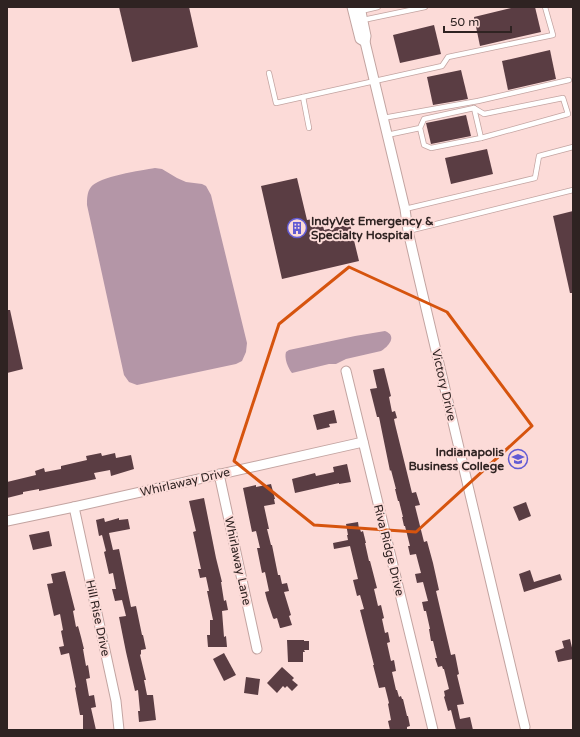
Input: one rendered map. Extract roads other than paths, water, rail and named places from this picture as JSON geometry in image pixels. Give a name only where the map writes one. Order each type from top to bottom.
[{"type":"street","name":"Victory Drive","points":[[352,7],[360,39],[365,42]]},
{"type":"street","name":"Victory Drive","points":[[361,13],[366,36],[365,42],[405,209],[408,231],[525,727]]},
{"type":"street","name":"Riva Ridge Drive","points":[[346,370],[433,730]]},
{"type":"street","name":"Whirlaway Drive","points":[[7,521],[363,442]]},
{"type":"street","name":"Whirlaway Lane","points":[[219,474],[257,648]]},
{"type":"street","name":"Hill Rise Drive","points":[[74,507],[116,700],[119,730]]},
{"type":"lane","points":[[361,13],[378,7]]},
{"type":"lane","points":[[361,13],[425,7]]},
{"type":"lane","points":[[268,73],[276,103],[442,66],[448,57],[553,35],[545,7]]},
{"type":"lane","points":[[383,118],[478,101],[568,80]]},
{"type":"lane","points":[[303,97],[309,128]]},
{"type":"lane","points":[[563,98],[568,114],[481,138],[431,148],[424,146],[420,128],[424,119],[474,108],[484,114],[563,98]]},
{"type":"lane","points":[[474,108],[481,138]]},
{"type":"lane","points":[[388,135],[420,128]]},
{"type":"lane","points":[[405,209],[535,178],[539,156],[573,148]]},
{"type":"lane","points":[[408,231],[573,190]]},
{"type":"place","name":"IndyVet Emergency & Specialty Hospital","points":[[297,228]]},
{"type":"place","name":"Indianapolis Business College","points":[[518,459]]}]
